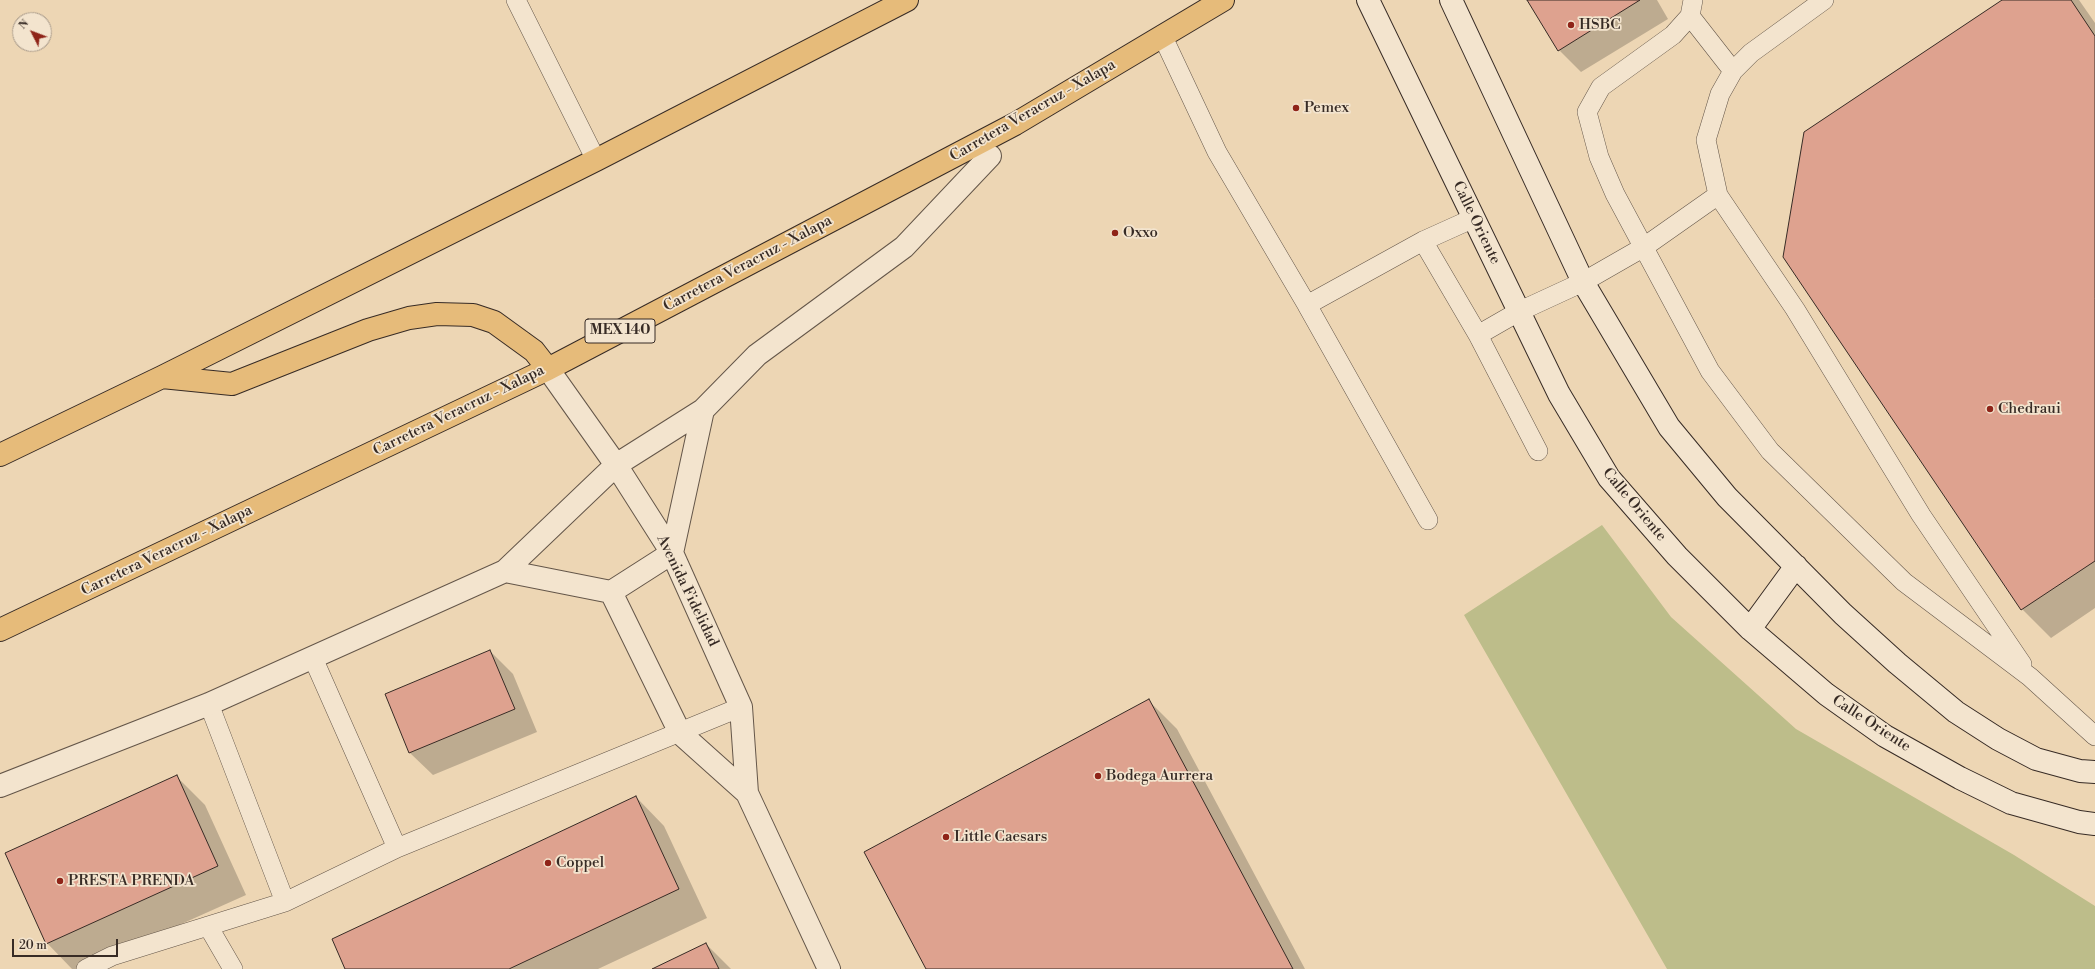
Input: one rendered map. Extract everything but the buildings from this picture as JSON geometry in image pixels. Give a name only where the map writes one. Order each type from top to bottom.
[{"type":"main road","points":[[0,455],[162,377],[596,160],[907,0]]},
{"type":"main road","name":"Carretera Veracruz - Xalapa","points":[[0,630],[548,369],[1015,124],[1162,35],[1224,0]]},
{"type":"main road","points":[[162,377],[232,384],[368,330],[409,318],[437,314],[472,315],[494,322],[534,351],[548,369]]},
{"type":"street","name":"Calle Oriente","points":[[1368,0],[1559,394],[1609,478],[1677,556],[1750,629],[1826,694],[1885,736],[1960,778],[2011,803],[2079,822],[2095,824]]},
{"type":"street","points":[[1451,0],[1583,282],[1669,427],[1727,497],[1844,614],[1897,663],[1956,712],[1998,739],[2036,759],[2090,776]]},
{"type":"street","points":[[0,786],[209,704],[505,571],[616,465],[703,410],[757,355],[904,247],[990,156]]},
{"type":"street","name":"Avenida Fidelidad","points":[[548,369],[616,465],[672,553],[741,707],[747,793],[830,969]]},
{"type":"street","points":[[505,571],[611,592],[672,553],[703,410]]},
{"type":"street","points":[[1750,629],[1796,566]]},
{"type":"street","name":"Avenida Fidelidad","points":[[611,592],[680,733],[747,793]]},
{"type":"lane","points":[[516,0],[596,160]]},
{"type":"lane","points":[[1824,0],[1751,53],[1734,71],[1720,94],[1706,140],[1718,195],[1795,309],[1921,515],[2030,677]]},
{"type":"lane","points":[[1734,71],[1692,8],[1673,35],[1601,87],[1587,112],[1599,157],[1615,194],[1710,371],[1770,451],[1904,582],[2030,677],[2095,736]]},
{"type":"lane","points":[[1162,35],[1217,152],[1307,304],[1428,520]]},
{"type":"lane","points":[[1478,335],[1518,312],[1583,282],[1644,247],[1718,195]]},
{"type":"lane","points":[[1307,304],[1423,241],[1474,218]]},
{"type":"lane","points":[[1423,241],[1478,335],[1538,451]]},
{"type":"lane","points":[[313,658],[397,848]]},
{"type":"lane","points":[[209,704],[285,902]]},
{"type":"lane","points":[[86,969],[115,963],[208,926],[285,902],[397,848],[741,707]]},
{"type":"lane","points":[[208,926],[233,969]]},
{"type":"green space","points":[[1602,525],[1671,617],[1796,729],[2014,855],[2095,906],[2095,969],[1667,969],[1464,615]]},
{"type":"place","name":"HSBC","points":[[1571,25]]},
{"type":"place","name":"Pemex","points":[[1296,108]]},
{"type":"place","name":"Oxxo","points":[[1115,233]]},
{"type":"place","name":"Chedraui","points":[[1990,409]]},
{"type":"place","name":"Bodega Aurrera","points":[[1098,776]]},
{"type":"place","name":"Little Caesars","points":[[946,837]]},
{"type":"place","name":"Coppel","points":[[548,863]]},
{"type":"place","name":"PRESTA PRENDA","points":[[60,881]]}]
